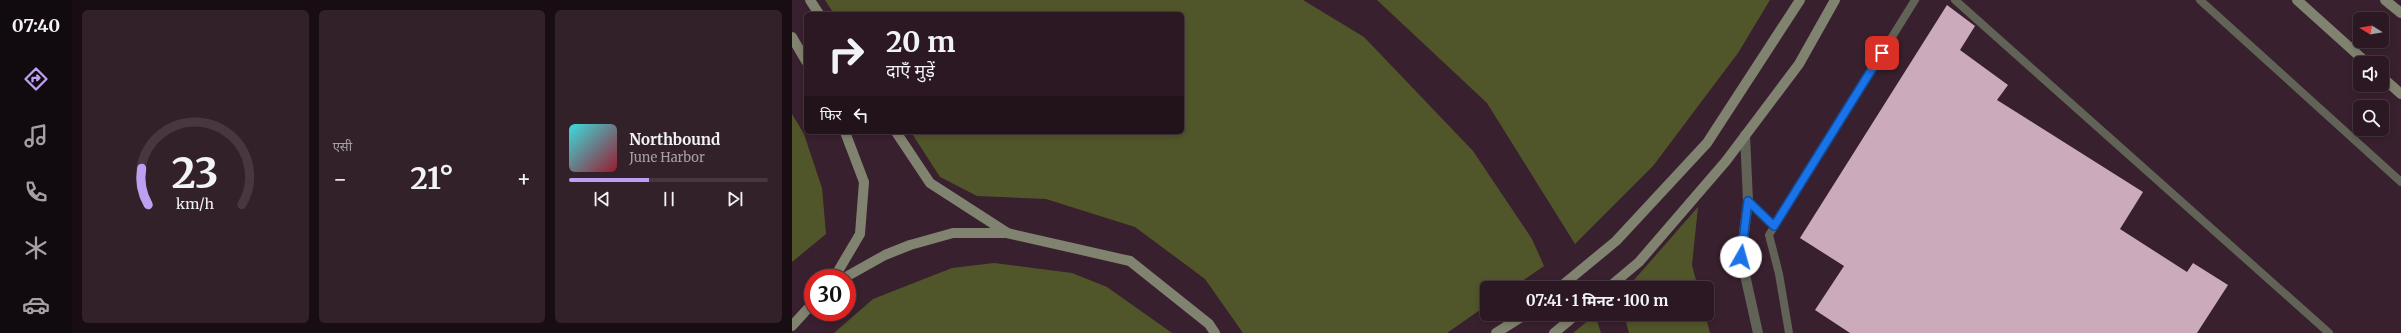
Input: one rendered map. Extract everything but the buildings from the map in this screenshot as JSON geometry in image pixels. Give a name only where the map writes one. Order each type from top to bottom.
[{"type":"street","points":[[810,0],[818,12]]},
{"type":"street","points":[[1567,281],[1616,241],[1707,143],[1800,0]]},
{"type":"street","points":[[1616,281],[1639,262],[1726,161],[1798,64],[1835,0]]},
{"type":"street","points":[[2297,0],[2359,56]]},
{"type":"street","points":[[2385,0],[2401,13]]},
{"type":"street","points":[[792,37],[804,58]]},
{"type":"street","points":[[2389,83],[2401,94]]},
{"type":"street","points":[[839,269],[860,234],[864,182],[846,134]]},
{"type":"street","points":[[897,134],[930,183],[1007,233]]},
{"type":"street","points":[[1745,135],[1748,201],[1741,257],[1758,333]]},
{"type":"street","points":[[856,271],[885,255],[910,245],[953,233],[1007,233],[1130,261],[1209,324],[1215,333]]},
{"type":"street","points":[[792,326],[804,313]]},
{"type":"street","points":[[1496,333],[1515,321]]},
{"type":"street","points":[[1554,333],[1569,321]]},
{"type":"lane","points":[[1789,333],[1769,235],[1915,0]]},
{"type":"lane","points":[[1955,0],[2329,333]]},
{"type":"lane","points":[[2200,0],[2401,182]]},
{"type":"lane","points":[[1748,201],[1774,226]]},
{"type":"green space","points":[[825,0],[1303,0],[1364,37],[1473,151],[1532,239],[1544,266],[1522,281],[1480,281],[1480,310],[1447,333],[1243,333],[1205,279],[1135,227],[1046,199],[977,196],[940,177],[912,134],[1184,134],[1184,12],[833,12]]},
{"type":"green space","points":[[1377,0],[1770,0],[1738,53],[1653,166],[1575,244],[1487,103]]},
{"type":"green space","points":[[792,114],[804,134],[822,188],[826,234],[792,262]]},
{"type":"green space","points":[[1698,207],[1692,265],[1696,281],[1633,281]]},
{"type":"green space","points":[[994,263],[1072,273],[1107,287],[1172,333],[834,333],[848,321],[856,321],[856,314],[873,299],[952,268]]},
{"type":"green space","points":[[1588,321],[1597,321],[1601,333],[1573,333]]},
{"type":"green space","points":[[1626,321],[1707,321],[1710,333],[1629,333]]},
{"type":"route","points":[[1741,257],[1748,201],[1774,226],[1882,53]]}]
